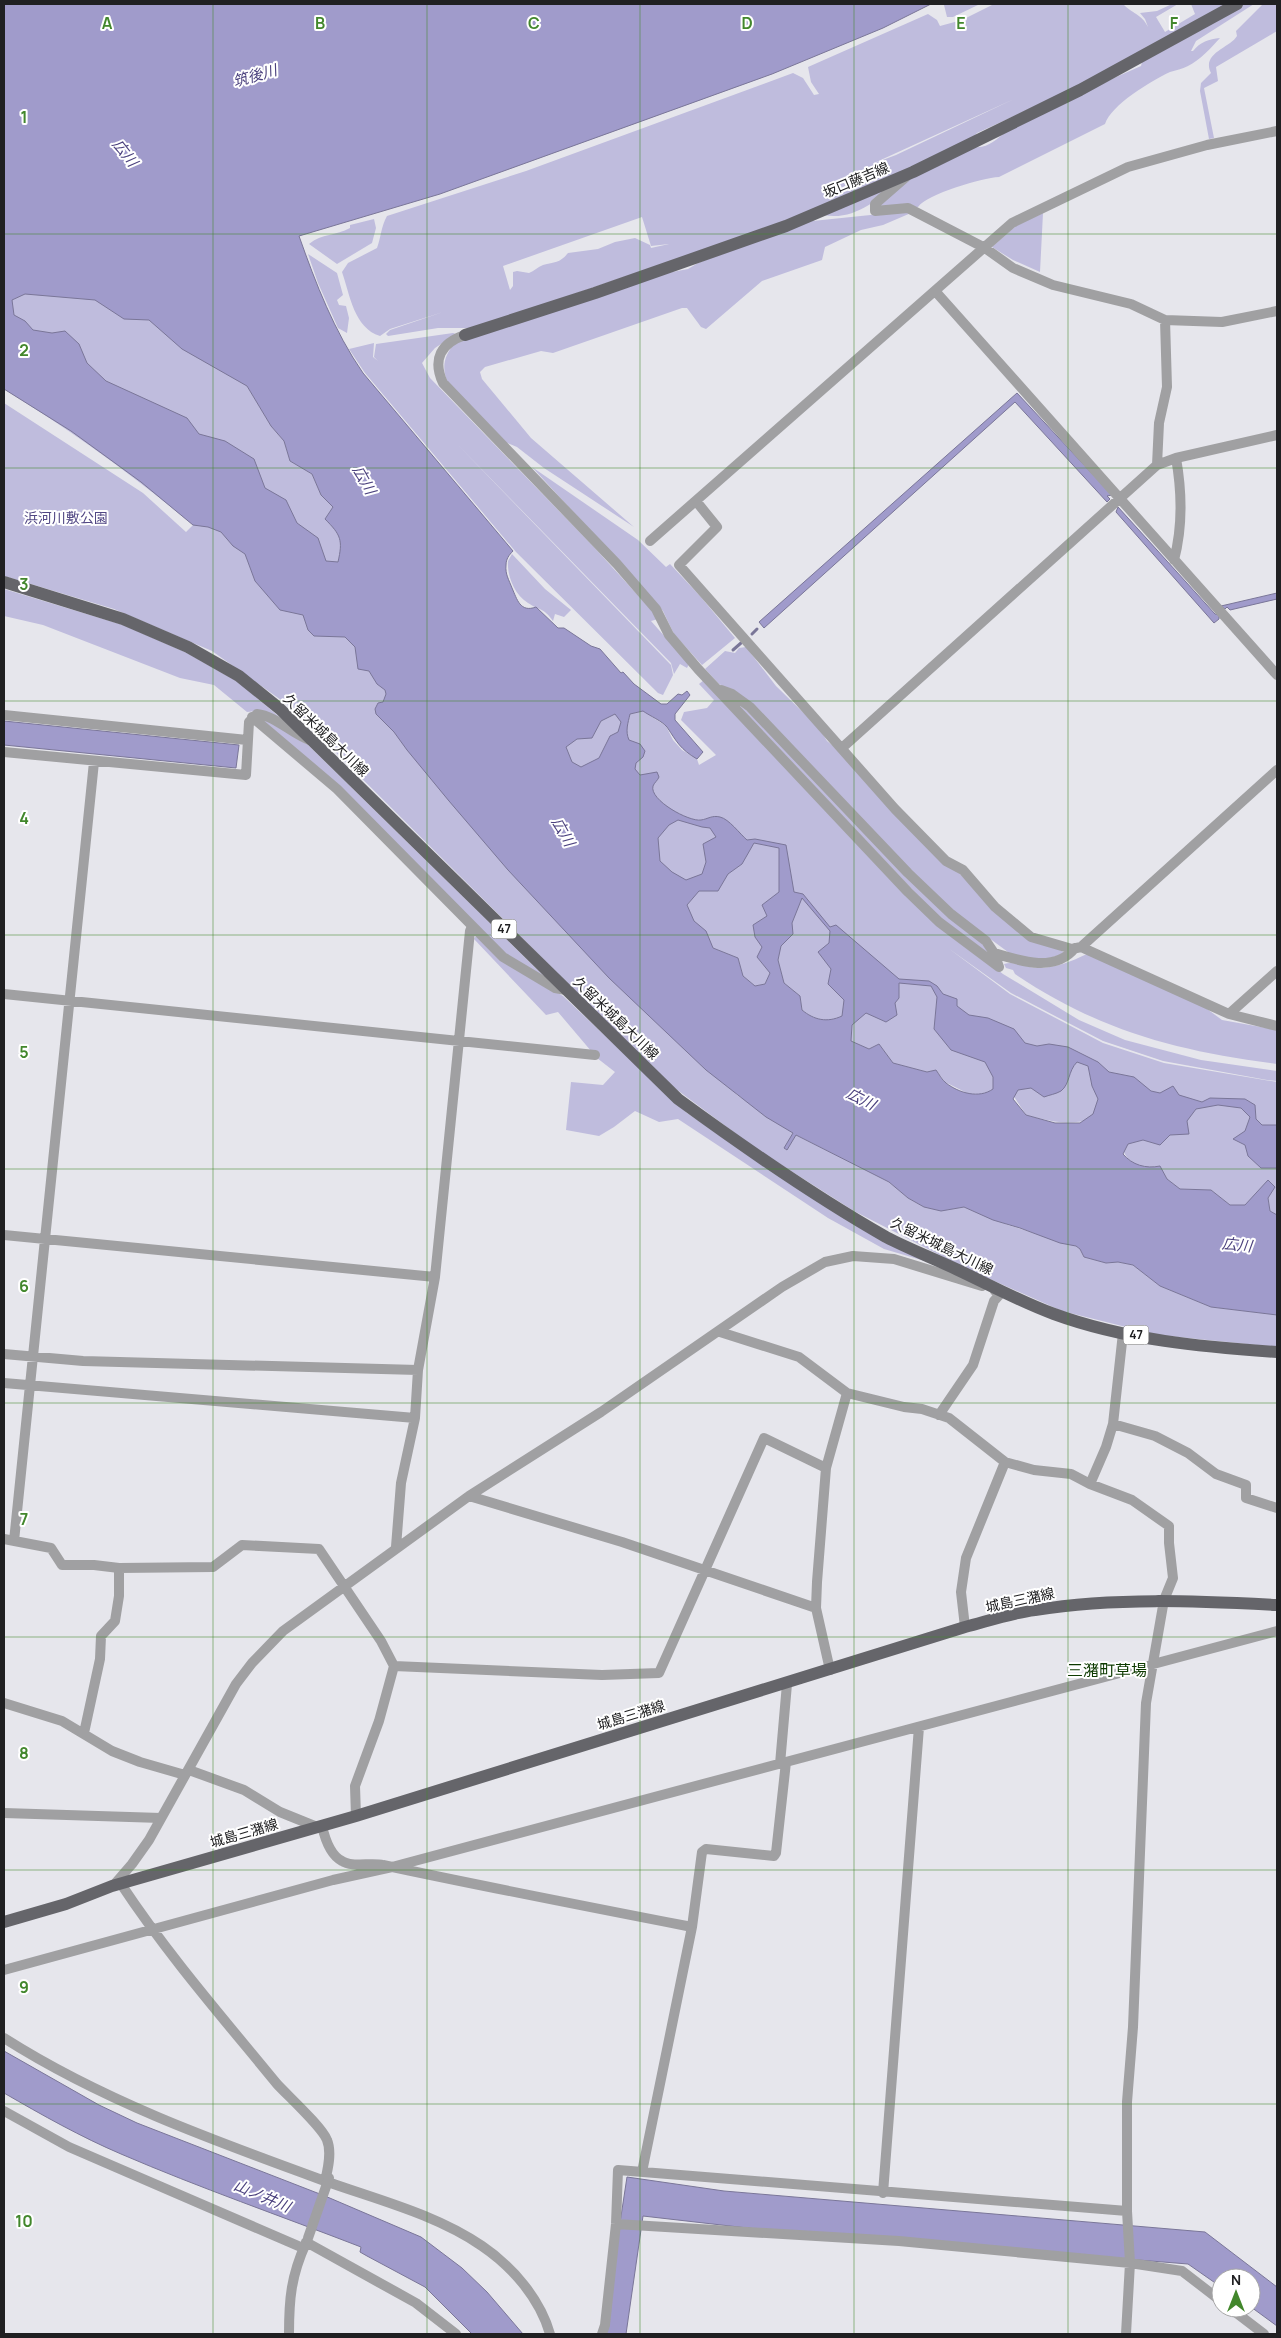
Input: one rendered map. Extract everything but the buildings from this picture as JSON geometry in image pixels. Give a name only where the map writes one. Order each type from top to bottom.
[{"type":"main road","name":"坂口藤吉線","points":[[465,335],[595,293],[786,226],[913,172],[1080,90],[1237,4]]},
{"type":"main road","name":"久留米城島大川線","points":[[4,582],[123,619],[188,647],[239,676],[280,709],[678,1099],[837,1207],[888,1238],[960,1271],[1002,1293],[1055,1315],[1123,1333],[1180,1342],[1277,1352]]},
{"type":"main road","name":"城島三潴線","points":[[4,1922],[66,1904],[117,1885],[320,1827],[787,1684],[965,1627],[1033,1610],[1092,1602],[1164,1600],[1277,1605]]},
{"type":"street","points":[[650,541],[936,292],[1012,222],[1128,168],[1197,147],[1277,131]]},
{"type":"street","points":[[913,172],[875,204],[876,211],[908,208],[985,248],[1013,268],[1053,285],[1131,304],[1165,320],[1222,322],[1277,311]]},
{"type":"street","points":[[936,292],[1277,675]]},
{"type":"street","points":[[1156,465],[1159,422],[1166,387],[1165,320]]},
{"type":"street","points":[[465,335],[453,339],[438,359],[438,372],[443,383],[616,564],[656,609],[669,635],[698,669],[908,892],[940,922],[999,967],[994,953],[986,941],[951,914],[908,874],[750,707],[732,694],[718,689]]},
{"type":"street","points":[[843,747],[1156,465],[1176,458],[1277,436]]},
{"type":"street","points":[[1174,560],[1180,540],[1181,523],[1180,483],[1176,458]]},
{"type":"street","points":[[696,501],[717,528],[679,565],[843,747],[895,809],[946,861],[963,870],[995,907],[1030,937],[1072,949],[1078,948],[1229,1014],[1277,1026]]},
{"type":"street","points":[[4,752],[246,775],[249,722],[257,714],[266,715],[298,737],[313,742]]},
{"type":"street","points":[[4,715],[247,740]]},
{"type":"street","points":[[252,717],[337,789],[503,957],[554,988],[566,990]]},
{"type":"street","points":[[94,762],[68,1001],[33,1358],[9,1540],[51,1548],[62,1566],[94,1565],[119,1568],[213,1567],[242,1545],[319,1549],[381,1642],[394,1666],[379,1721],[359,1770],[355,1786],[356,1816]]},
{"type":"street","points":[[994,953],[1018,960],[1052,962],[1068,957],[1277,770]]},
{"type":"street","points":[[396,1547],[401,1483],[415,1418],[418,1370],[435,1277],[458,1040],[472,926]]},
{"type":"street","points":[[1229,1014],[1277,971]]},
{"type":"street","points":[[4,994],[595,1055]]},
{"type":"street","points":[[4,1234],[435,1277]]},
{"type":"street","points":[[289,2334],[291,2284],[295,2267],[306,2243],[327,2180],[329,2164],[328,2141],[321,2130],[284,2091],[117,1885],[149,1840],[224,1705],[252,1663],[283,1631],[396,1547],[469,1496],[720,1332],[782,1287],[825,1262],[853,1256],[894,1259],[1002,1293],[994,1301],[973,1365],[939,1415]]},
{"type":"street","points":[[720,1332],[799,1357],[847,1393],[904,1407],[922,1409],[950,1418],[1005,1462],[1034,1470],[1071,1474],[1090,1484],[1132,1500],[1169,1526],[1173,1578],[1164,1600],[1146,1703],[1133,2027],[1127,2102],[1127,2211],[1130,2262],[1126,2334]]},
{"type":"street","points":[[1090,1484],[1106,1447],[1113,1424],[1123,1333]]},
{"type":"street","points":[[4,1354],[83,1361],[418,1370]]},
{"type":"street","points":[[4,1383],[415,1418]]},
{"type":"street","points":[[830,1670],[816,1608],[826,1468],[847,1393]]},
{"type":"street","points":[[1113,1424],[1156,1436],[1188,1453],[1216,1474],[1246,1485],[1246,1498],[1277,1508]]},
{"type":"street","points":[[394,1666],[602,1675],[659,1673],[764,1438],[826,1468]]},
{"type":"street","points":[[965,1627],[961,1592],[966,1558],[1005,1462]]},
{"type":"street","points":[[469,1496],[622,1542],[816,1608]]},
{"type":"street","points":[[84,1734],[100,1659],[101,1636],[115,1620],[119,1596],[119,1568]]},
{"type":"street","points":[[4,1970],[333,1880],[392,1867],[1277,1631]]},
{"type":"street","points":[[642,2172],[692,1927],[702,1852],[706,1849],[774,1856],[776,1853],[787,1684]]},
{"type":"street","points":[[4,1702],[62,1721],[126,1756],[187,1772],[244,1790],[280,1812],[320,1827],[328,1846],[344,1863],[381,1864],[512,1893],[692,1927]]},
{"type":"street","points":[[883,2193],[919,1727]]},
{"type":"street","points":[[4,1813],[161,1818]]},
{"type":"street","points":[[4,2038],[29,2054],[125,2103],[421,2215],[455,2230],[483,2247],[507,2266],[526,2288],[544,2314],[550,2334]]},
{"type":"street","points":[[4,2111],[69,2147],[306,2243],[416,2303],[456,2334]]},
{"type":"street","points":[[602,2334],[605,2325],[616,2224],[618,2170],[883,2193],[1127,2211]]},
{"type":"street","points":[[616,2224],[899,2241],[1130,2262],[1182,2271],[1211,2293]]},
{"type":"street","points":[[1243,2318],[1264,2334]]},
{"type":"street","points":[[441,2334],[443,2324]]},
{"type":"green space","points":[[980,4],[953,17],[947,17],[944,5]]},
{"type":"green space","points":[[994,4],[1123,4],[1140,16],[1148,27],[1145,19],[1140,13],[1157,11],[1172,4],[1178,4],[1156,17],[1165,32],[1195,14],[1191,4],[1228,4],[1090,81],[977,133],[972,139],[866,188],[771,227],[474,328],[438,328],[388,336],[386,334],[390,330],[443,312],[390,329],[380,336],[364,326],[354,310],[342,272],[348,263],[377,248],[387,216],[526,171],[793,73],[803,78],[814,95],[819,94],[811,82],[808,67],[928,14],[937,20],[940,26],[962,20]],"holes":[[[1014,99],[896,155],[872,164]],[[642,217],[651,246],[669,244],[651,248],[650,245],[635,238],[615,242],[598,249],[568,253],[560,260],[543,265],[529,273],[513,272],[513,286],[510,290],[503,266]]]},
{"type":"green space","points":[[1242,4],[1254,4],[1196,41],[1191,51],[1205,42],[1220,38],[1209,50],[1188,66],[1162,76],[1133,94],[1115,109],[1105,124],[999,177],[943,192],[923,202],[918,207],[880,207],[917,172],[974,147],[988,145],[1006,132],[1141,66],[1142,62]]},
{"type":"green space","points":[[1263,4],[1277,4],[1277,31],[1216,67],[1218,81],[1204,88],[1214,138],[1209,139],[1200,91],[1201,83],[1211,73],[1210,60],[1237,36],[1236,31]]},
{"type":"green space","points":[[898,183],[864,208],[844,215],[823,215]]},
{"type":"green space","points":[[909,211],[911,213],[883,225],[861,230],[825,247],[822,260],[762,281],[706,329],[701,327],[687,308],[682,308],[553,353],[541,351],[485,367],[480,372],[482,379],[531,438],[634,527],[544,468],[517,447],[505,442],[448,383],[444,366],[446,356],[456,342],[667,273],[688,269],[698,263],[803,222]]},
{"type":"green space","points":[[1043,213],[1040,272],[1013,260],[992,247],[1017,225]]},
{"type":"green space","points":[[374,219],[376,228],[372,243],[337,264],[309,244],[319,238],[345,231],[350,228],[350,225]]},
{"type":"green space","points":[[308,254],[337,273],[343,295],[337,300],[339,305],[346,306],[349,318],[347,333],[338,328],[318,283]]},
{"type":"green space","name":"浜河川敷公園","points":[[4,270],[135,291],[247,386],[271,426],[284,441],[290,461],[312,474],[321,495],[333,507],[325,519],[338,532],[342,547],[342,624],[737,1095],[793,1133],[785,1149],[787,1150],[796,1135],[889,1182],[908,1198],[924,1207],[945,1210],[964,1207],[1008,1225],[1076,1246],[1084,1257],[1106,1263],[1118,1262],[1133,1265],[1160,1286],[1211,1307],[1277,1315],[1277,1347],[1158,1335],[1062,1311],[965,1268],[854,1211],[755,1148],[668,1083],[288,705],[212,651],[114,609],[4,576],[4,403],[143,493],[186,532],[193,525],[101,454],[4,389]]},
{"type":"green space","points":[[456,334],[435,348],[422,363],[430,378],[592,545],[654,613],[658,619],[651,621],[689,664],[687,668],[680,664],[674,674],[671,663],[456,443],[671,665],[673,675],[663,695],[658,693],[516,552],[365,373],[349,349],[374,343],[373,357],[378,361],[374,357],[376,344]]},
{"type":"green space","points":[[532,467],[638,540],[666,567],[670,564],[735,638],[702,665],[674,634],[663,611],[654,600]]},
{"type":"green space","points":[[512,554],[545,589],[571,610],[564,617],[555,614],[553,621],[544,611],[528,603],[519,595],[512,584],[509,573],[508,561]]},
{"type":"green space","points":[[4,589],[123,625],[185,652],[238,682],[296,731],[256,711],[247,712],[214,685],[180,678],[43,625],[4,616]]},
{"type":"green space","points":[[746,647],[776,686],[819,728],[827,741],[970,884],[990,908],[1065,953],[1044,960],[1012,955],[958,915],[923,885],[733,692],[719,684],[705,669],[725,651],[735,653],[739,648]]},
{"type":"green space","points":[[510,662],[599,706],[630,714],[643,711],[666,726],[673,740],[682,750],[697,759],[699,765],[716,755],[681,720],[684,712],[707,708],[714,700],[699,684],[704,680],[936,922],[1003,974],[1079,1020],[1125,1040],[1201,1060],[1277,1071],[1277,1081],[1267,1080],[1163,1061],[1103,1041],[1011,993],[948,948],[1010,994],[1103,1043],[1164,1063],[1277,1082],[1277,1215],[1270,1211],[1268,1198],[1254,1197],[1245,1205],[1230,1205],[1211,1190],[1180,1189],[1167,1179],[1160,1166],[1147,1167],[1130,1161],[1125,1154],[1119,1135],[1116,1114],[1081,1122],[1051,1121],[1026,1115],[985,1052],[999,1085],[986,1094],[971,1095],[945,1082],[936,1070],[927,1072],[893,1063],[879,1044],[869,1049],[851,1041],[852,1025],[849,1000],[842,1017],[836,1019],[821,1019],[811,1016],[802,1010],[800,996],[784,983],[773,941],[770,973],[765,984],[755,986],[743,976],[738,958],[713,948],[679,916],[713,871],[680,886],[596,804]]},
{"type":"green space","points":[[735,702],[747,711],[988,951],[986,952],[942,921]]},
{"type":"green space","points":[[260,719],[267,720],[308,745],[552,984],[505,955]]},
{"type":"green space","points":[[477,934],[499,958],[563,996],[687,1113],[833,1211],[935,1264],[884,1249],[828,1218],[678,1119],[659,1122],[635,1111],[599,1136],[566,1130],[571,1082],[603,1085],[615,1072],[597,1058],[558,1012],[546,1015],[474,939]]},
{"type":"green space","points":[[1087,954],[1203,1006],[1222,1020],[1277,1030],[1277,1064],[1241,1059],[1173,1045],[1109,1024],[1047,994],[1015,974],[1013,970],[1006,968],[1004,964],[1012,963],[1034,968],[1045,968],[1064,964]]},
{"type":"water","points":[[4,4],[931,4],[883,28],[772,74],[440,194],[299,236],[334,324],[363,373],[513,551],[507,559],[506,571],[520,604],[526,608],[536,607],[558,628],[564,628],[591,646],[600,649],[621,673],[623,672],[634,684],[661,704],[667,704],[678,694],[682,695],[687,691],[690,695],[675,714],[675,720],[703,752],[697,759],[676,741],[662,723],[643,711],[630,714],[627,730],[629,740],[640,744],[645,751],[643,757],[636,763],[635,769],[640,775],[657,772],[659,777],[653,786],[653,792],[657,798],[671,809],[688,818],[701,820],[715,816],[723,818],[747,840],[755,839],[786,845],[794,892],[803,894],[830,927],[836,925],[899,979],[929,981],[937,986],[943,994],[957,999],[957,1006],[969,1015],[988,1018],[1014,1029],[1025,1043],[1037,1046],[1049,1044],[1068,1047],[1098,1062],[1109,1072],[1134,1077],[1151,1091],[1160,1093],[1173,1086],[1179,1095],[1202,1102],[1210,1098],[1245,1099],[1255,1105],[1256,1119],[1262,1125],[1277,1125],[1277,1168],[1261,1168],[1248,1156],[1245,1145],[1233,1139],[1245,1131],[1250,1117],[1241,1108],[1218,1105],[1196,1109],[1187,1121],[1189,1134],[1170,1135],[1160,1145],[1143,1140],[1128,1144],[1123,1154],[1131,1161],[1140,1165],[1160,1166],[1167,1179],[1180,1189],[1211,1190],[1230,1205],[1245,1205],[1268,1180],[1275,1187],[1268,1198],[1270,1211],[1277,1215],[1277,1315],[1211,1307],[1160,1286],[1133,1265],[1118,1262],[1106,1263],[1084,1257],[1076,1246],[1060,1243],[993,1220],[964,1207],[941,1211],[924,1207],[908,1198],[889,1182],[796,1135],[787,1150],[784,1148],[793,1133],[766,1117],[706,1070],[609,978],[508,870],[449,801],[394,732],[376,714],[375,709],[378,703],[383,702],[386,694],[385,690],[377,684],[369,671],[358,669],[355,647],[345,637],[314,636],[308,630],[303,615],[280,610],[255,581],[245,554],[233,546],[221,532],[208,527],[193,525],[141,482],[71,431],[4,389]],"holes":[[[25,294],[95,300],[124,319],[149,320],[182,349],[247,386],[271,426],[284,441],[290,461],[312,474],[321,495],[333,507],[325,519],[339,538],[338,562],[326,561],[318,538],[297,523],[286,500],[265,488],[254,459],[225,441],[199,434],[187,418],[106,381],[87,363],[79,344],[65,331],[52,333],[33,330],[25,321],[14,315],[12,300]],[[615,714],[621,722],[618,732],[610,736],[599,758],[581,767],[572,762],[566,747],[577,739],[592,738],[601,721]],[[678,820],[710,828],[716,837],[703,844],[706,862],[702,874],[686,880],[672,872],[660,861],[658,838],[669,825]],[[754,843],[779,848],[779,892],[762,905],[767,916],[753,925],[755,937],[762,947],[757,957],[770,973],[765,984],[755,986],[743,976],[738,958],[713,948],[706,931],[694,921],[687,905],[699,891],[718,891],[728,874],[742,864]],[[802,898],[830,931],[829,943],[818,952],[831,969],[828,984],[844,1000],[842,1016],[826,1020],[811,1016],[802,1010],[800,996],[784,983],[778,960],[781,946],[793,934],[792,923]],[[899,983],[931,986],[937,997],[934,1029],[951,1050],[985,1062],[993,1077],[993,1089],[982,1094],[969,1094],[957,1090],[946,1083],[936,1070],[927,1072],[893,1063],[879,1044],[869,1049],[851,1041],[852,1025],[866,1013],[886,1022],[897,1015],[895,1003],[899,998]],[[1077,1062],[1088,1066],[1092,1086],[1098,1099],[1093,1114],[1080,1123],[1055,1123],[1026,1115],[1013,1099],[1018,1090],[1031,1088],[1044,1097],[1061,1091],[1066,1085]]]},
{"type":"water","points":[[1017,393],[1112,495],[1107,496],[1110,499],[1107,502],[1015,402],[764,628],[759,622]]},
{"type":"water","points":[[1118,507],[1215,614],[1219,615],[1219,619],[1214,623],[1116,512]]},
{"type":"water","points":[[1277,593],[1277,599],[1230,610],[1227,607],[1225,609],[1221,606]]},
{"type":"water","points":[[4,721],[239,745],[236,768],[4,745]]},
{"type":"water","name":"山ノ井川","points":[[4,2051],[99,2105],[137,2123],[325,2196],[421,2237],[462,2268],[487,2292],[523,2334],[472,2334],[425,2287],[360,2252],[361,2247],[121,2154],[47,2117],[4,2093]]},
{"type":"water","points":[[627,2177],[724,2191],[1205,2232],[1252,2268],[1211,2268],[1211,2280],[1188,2264],[765,2230],[643,2216],[626,2334],[603,2334]]},
{"type":"water","points":[[1261,2275],[1277,2287],[1277,2326],[1261,2314]]},
{"type":"waterway","points":[[752,634],[757,629]]},
{"type":"waterway","points":[[733,650],[741,643]]},
{"type":"district","name":"三潴町草場","points":[[1107,1670]]},
{"type":"water label","name":"筑後川","points":[[255,76]]},
{"type":"water label","name":"広川","points":[[125,153]]},
{"type":"water label","name":"広川","points":[[364,480]]},
{"type":"water label","name":"広川","points":[[563,832]]},
{"type":"water label","name":"広川","points":[[861,1099]]},
{"type":"water label","name":"広川","points":[[1237,1245]]}]
